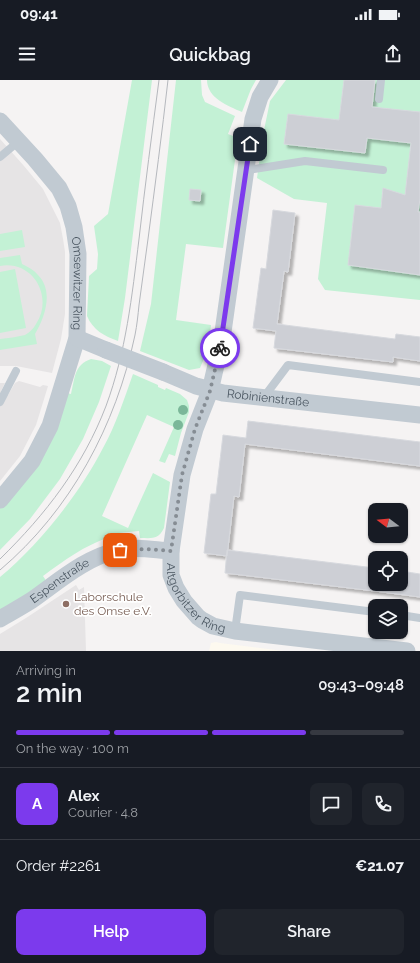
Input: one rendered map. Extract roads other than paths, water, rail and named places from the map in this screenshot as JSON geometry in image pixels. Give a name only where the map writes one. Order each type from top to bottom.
[{"type":"street","name":"Altgorbitzer Ring","points":[[270,80],[260,97],[256,108],[222,340],[210,391],[195,429],[184,468],[171,551],[172,575],[176,588],[184,601],[198,617],[213,626],[235,631],[407,651]]},
{"type":"street","name":"Omsewitzer Ring","points":[[0,121],[59,188],[68,206],[74,227],[78,254],[77,338],[50,426],[32,461],[0,500]]},
{"type":"street","name":"Robinienstraße","points":[[77,338],[210,391],[420,415]]},
{"type":"street","name":"Espenstraße","points":[[0,619],[29,602],[78,567],[99,556],[120,550],[146,549],[171,551]]},
{"type":"lane","points":[[379,99],[381,80]]},
{"type":"lane","points":[[0,157],[19,141]]},
{"type":"lane","points":[[246,168],[254,169],[305,161],[383,170]]},
{"type":"lane","points":[[264,397],[288,365],[420,382]]},
{"type":"lane","points":[[0,402],[16,371]]},
{"type":"lane","points":[[235,631],[240,595],[368,611]]},
{"type":"lane","points":[[408,616],[420,618]]},
{"type":"tram line","points":[[0,559],[33,525],[62,488],[97,428],[113,386],[119,365],[131,303],[159,80]]},
{"type":"tram line","points":[[0,570],[48,521],[69,493],[87,464],[103,433],[116,401],[127,368],[135,335],[168,80]]},
{"type":"place","name":"Laborschule des Omse e.V.","points":[[66,604]]}]
